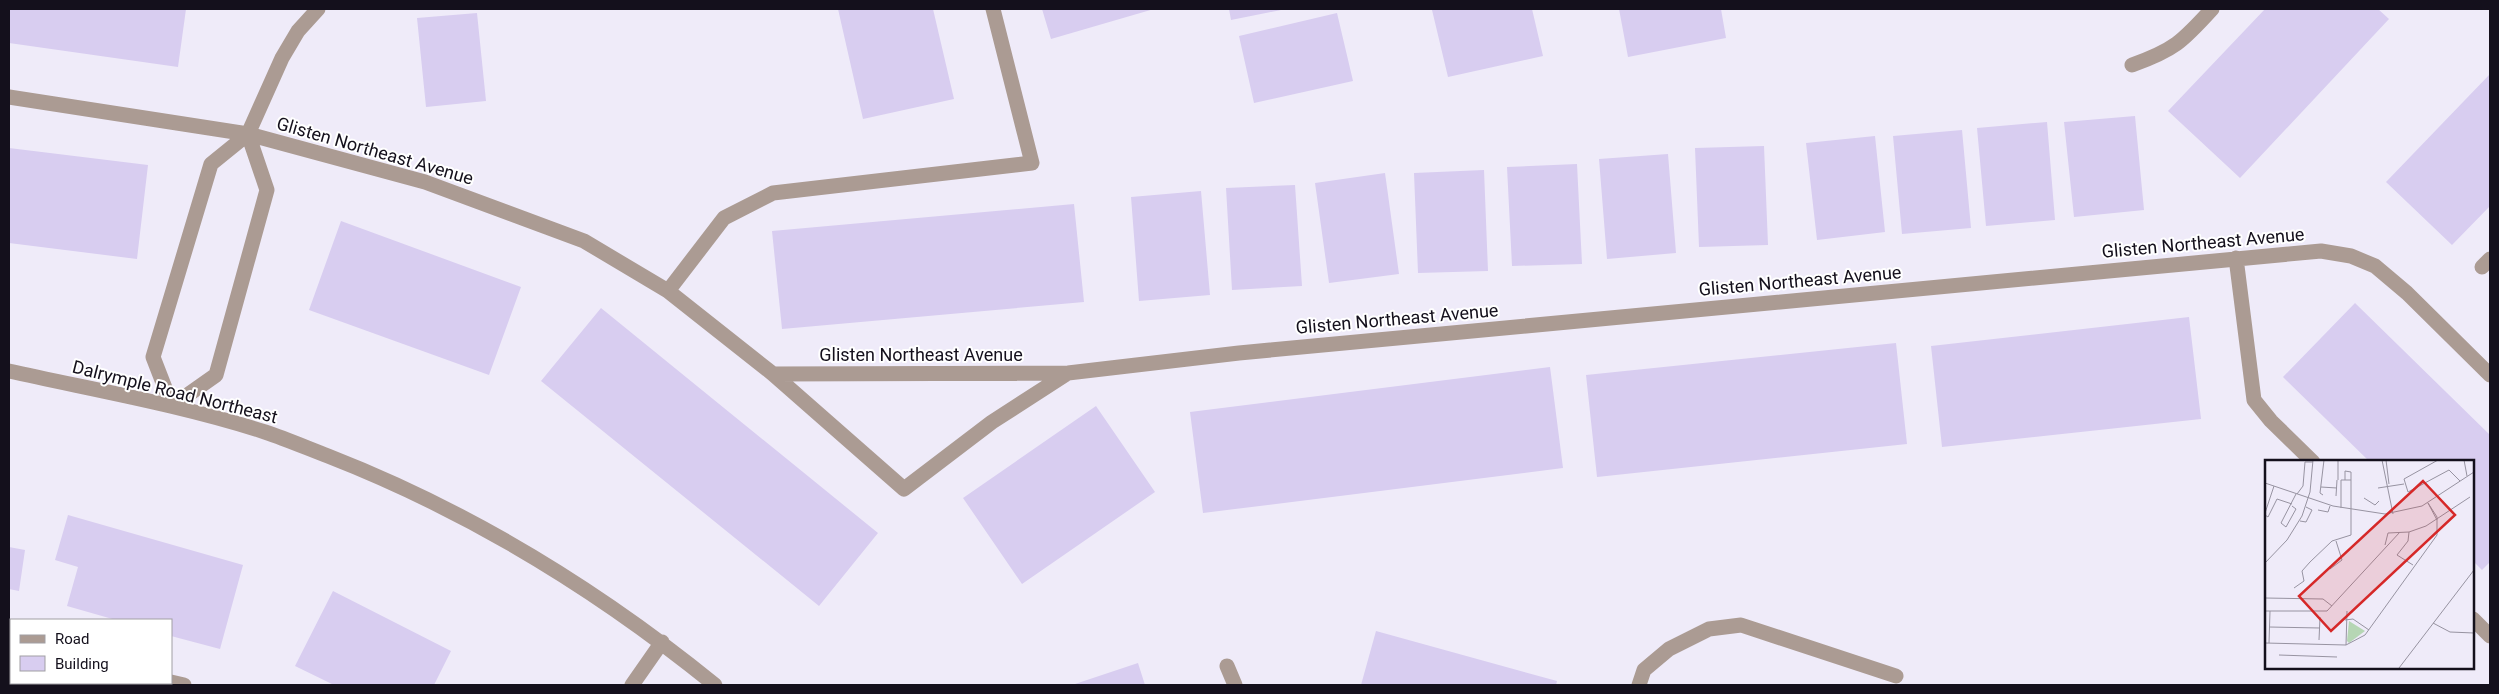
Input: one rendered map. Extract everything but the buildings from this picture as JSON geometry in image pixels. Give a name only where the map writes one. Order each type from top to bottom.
[{"type":"street","points":[[248,134],[268,190],[216,374],[172,406],[153,356],[211,164],[248,134],[282,58],[298,31],[318,9]]},
{"type":"street","points":[[668,290],[724,218],[773,193],[1032,163],[993,9]]},
{"type":"street","points":[[2132,65],[2164,54],[2184,40],[2212,9]]},
{"type":"street","name":"Glisten Northeast Avenue","points":[[9,97],[248,134],[425,182],[575,238],[668,290],[773,374],[904,489],[992,422],[1068,373]]},
{"type":"street","name":"Glisten Northeast Avenue","points":[[773,374],[1068,373],[1239,353],[2321,251],[2351,256],[2375,266],[2407,294],[2490,375]]},
{"type":"street","points":[[2236,258],[2254,400],[2271,421],[2311,460]]},
{"type":"street","name":"Dalrymple Road Northeast","points":[[9,371],[172,406],[266,432],[379,476],[468,518],[573,580],[662,642],[715,685]]},
{"type":"street","points":[[2474,620],[2490,636]]},
{"type":"street","points":[[1639,685],[1644,670],[1669,649],[1709,629],[1740,625],[1896,676]]},
{"type":"street","points":[[632,685],[662,642]]},
{"type":"street","points":[[1228,666],[1236,685]]}]
